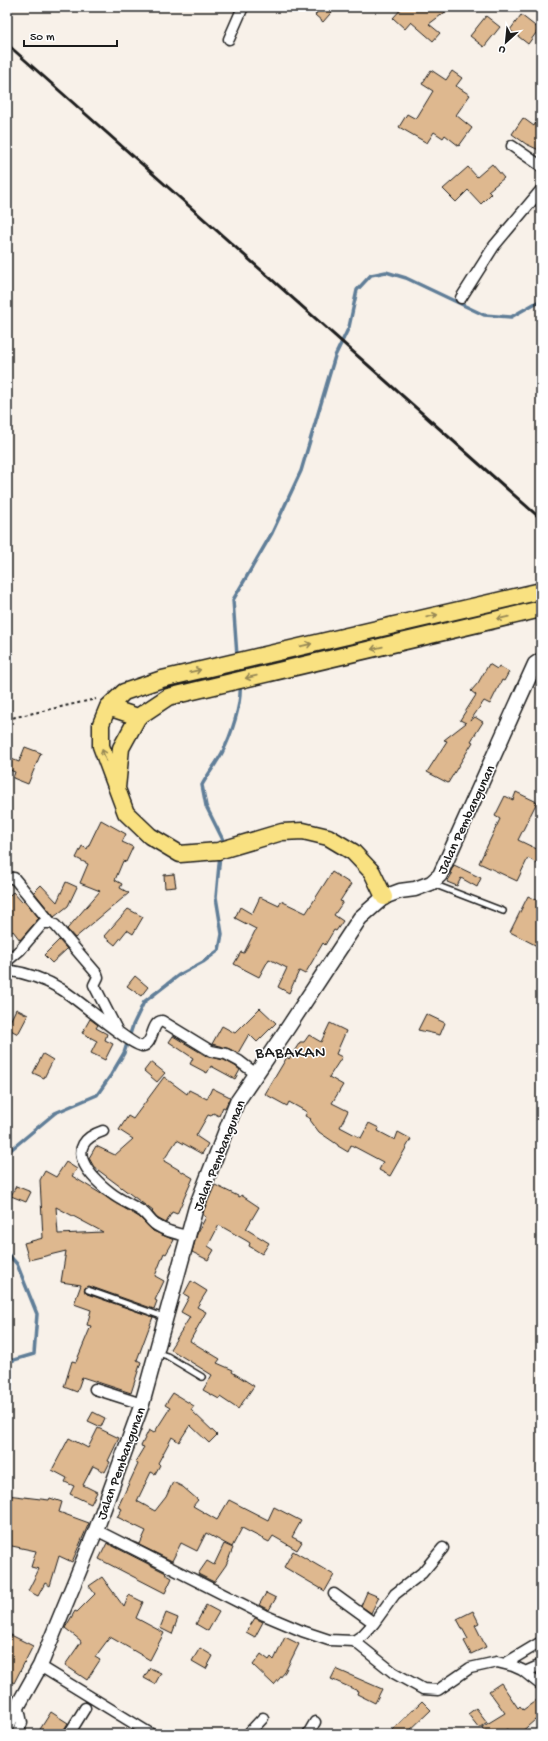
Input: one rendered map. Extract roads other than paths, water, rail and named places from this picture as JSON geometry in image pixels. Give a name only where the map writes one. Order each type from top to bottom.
[{"type":"main road","points":[[104,703],[124,692],[162,679],[541,591]]},
{"type":"main road","points":[[117,791],[121,748],[138,717],[168,697],[541,609]]},
{"type":"main road","points":[[104,703],[138,717]]},
{"type":"main road","points":[[104,703],[101,724],[101,746],[126,813],[150,836],[180,854],[218,852],[282,832],[303,831],[328,837],[353,852],[372,872],[384,897]]},
{"type":"street","points":[[229,39],[243,7]]},
{"type":"street","points":[[512,146],[541,166]]},
{"type":"street","points":[[461,298],[494,246],[541,190]]},
{"type":"street","name":"Jalan Pembangunan","points":[[7,1725],[40,1666],[96,1530],[142,1404],[167,1318],[188,1236],[201,1195],[237,1102],[288,1029],[360,918],[384,897],[400,891],[415,889],[432,883],[440,874],[535,664],[541,660]]},
{"type":"street","points":[[7,878],[14,878],[51,922],[67,937],[97,974],[98,978],[94,985],[119,1033]]},
{"type":"street","points":[[7,961],[16,954],[43,923],[51,922]]},
{"type":"street","points":[[7,970],[25,973],[61,989],[137,1045],[144,1046],[148,1042],[157,1023],[162,1021],[211,1051],[226,1054],[239,1061],[256,1074]]},
{"type":"street","points":[[104,1131],[91,1136],[80,1151],[80,1157],[88,1170],[112,1194],[144,1213],[155,1225],[177,1234],[188,1236]]},
{"type":"street","points":[[95,1389],[142,1404]]},
{"type":"street","points":[[96,1530],[243,1605],[287,1625],[329,1640],[354,1641],[363,1635],[374,1623],[395,1594],[422,1573],[443,1548]]},
{"type":"street","points":[[334,1594],[374,1623]]},
{"type":"street","points":[[354,1641],[394,1673],[423,1689],[438,1690],[458,1676],[478,1666],[497,1662],[506,1663],[525,1672],[541,1685]]},
{"type":"street","points":[[506,1663],[541,1642]]},
{"type":"street","points":[[525,1672],[541,1665]]},
{"type":"street","points":[[40,1666],[150,1734]]},
{"type":"street","points":[[16,1734],[22,1722],[18,1704]]},
{"type":"street","points":[[71,1733],[85,1708]]},
{"type":"street","points":[[248,1734],[262,1718]]},
{"type":"street","points":[[308,1734],[315,1722]]},
{"type":"lane","points":[[432,883],[503,911]]},
{"type":"lane","points":[[88,1290],[167,1318]]},
{"type":"lane","points":[[157,1352],[167,1356],[202,1377]]},
{"type":"waterway","points":[[237,656],[233,600],[272,533],[301,471],[335,356],[349,327],[357,290],[371,275],[386,272],[406,278],[484,315],[511,317],[541,300]]},
{"type":"waterway","points":[[222,844],[223,840],[206,806],[202,785],[222,753],[229,738],[238,710],[240,684]]},
{"type":"waterway","points":[[7,1153],[55,1113],[97,1095],[124,1053],[133,1025],[144,1002],[179,975],[203,962],[219,950],[222,934],[216,897],[220,854]]},
{"type":"waterway","points":[[7,1253],[17,1264],[37,1314],[34,1354],[7,1362]]},
{"type":"railway","points":[[7,44],[541,519]]},
{"type":"district","name":"BABAKAN","points":[[291,1051]]}]
